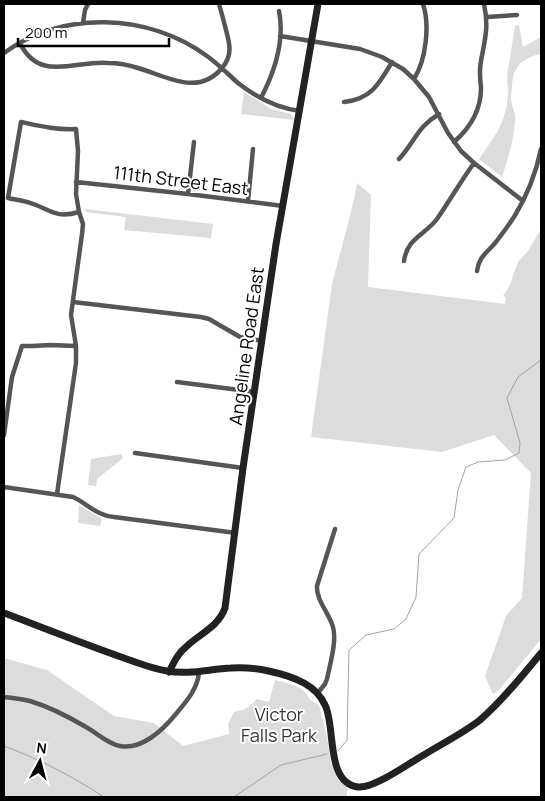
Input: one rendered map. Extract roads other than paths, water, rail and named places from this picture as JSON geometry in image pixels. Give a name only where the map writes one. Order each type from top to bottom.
[{"type":"street","points":[[83,23],[88,4]]},
{"type":"street","points":[[20,43],[24,51],[34,61],[55,67],[107,62],[138,67],[175,81],[203,82],[212,78],[228,60],[230,47],[219,4]]},
{"type":"street","name":"Angeline Road East","points":[[169,672],[178,654],[214,626],[225,608],[262,341],[318,4]]},
{"type":"street","points":[[414,79],[421,64],[426,39],[427,18],[424,4]]},
{"type":"street","points":[[454,142],[468,128],[479,106],[481,90],[480,67],[486,38],[487,17],[484,4]]},
{"type":"street","points":[[261,98],[274,69],[280,36],[281,22],[279,11]]},
{"type":"street","points":[[487,17],[517,15]]},
{"type":"street","points":[[4,53],[44,32],[83,23],[123,23],[144,27],[189,44],[261,98],[275,105],[300,112]]},
{"type":"street","points":[[280,36],[360,49],[392,62],[414,79],[429,97],[448,133],[461,151],[523,200]]},
{"type":"street","points":[[344,102],[360,99],[372,92],[380,83],[392,62]]},
{"type":"street","points":[[399,159],[406,152],[420,129],[439,114]]},
{"type":"street","points":[[57,494],[76,363],[76,346],[71,320],[82,224],[78,212],[76,194],[78,151],[76,129],[64,130],[21,122],[8,198],[59,214],[78,212]]},
{"type":"street","points":[[188,194],[194,142]]},
{"type":"street","points":[[248,201],[253,149]]},
{"type":"street","points":[[477,271],[482,257],[505,230],[523,200],[536,170],[541,149]]},
{"type":"street","points":[[404,261],[405,254],[411,243],[434,222],[474,163]]},
{"type":"street","name":"111th Street East","points":[[76,182],[283,206]]},
{"type":"street","points":[[73,302],[209,319],[240,337],[262,341]]},
{"type":"street","points":[[4,435],[6,404],[22,346],[76,346]]},
{"type":"street","points":[[177,382],[255,392]]},
{"type":"street","points":[[135,453],[243,468]]},
{"type":"street","points":[[4,487],[73,497],[103,515],[236,533]]},
{"type":"street","points":[[317,694],[327,678],[334,633],[333,626],[318,595],[317,588],[335,529]]},
{"type":"street","points":[[4,613],[101,650],[169,672],[180,673],[251,668],[300,681],[310,687],[326,706],[338,771],[344,780],[358,787],[365,787],[386,777],[481,719],[510,690],[541,653]]},
{"type":"street","points":[[4,697],[30,701],[83,725],[111,743],[119,746],[134,746],[149,739],[173,718],[195,688],[199,672]]},
{"type":"waterway","points":[[338,751],[347,740],[349,650],[366,635],[394,629],[406,619],[416,597],[419,554],[454,518],[458,490],[466,467],[478,462],[505,460],[519,453],[520,443],[507,398],[518,377],[541,360]]},
{"type":"waterway","points":[[4,746],[30,756],[104,797]]},
{"type":"waterway","points":[[234,797],[281,765],[327,754]]},
{"type":"park label","name":"Victor Falls Park","points":[[279,724]]}]
